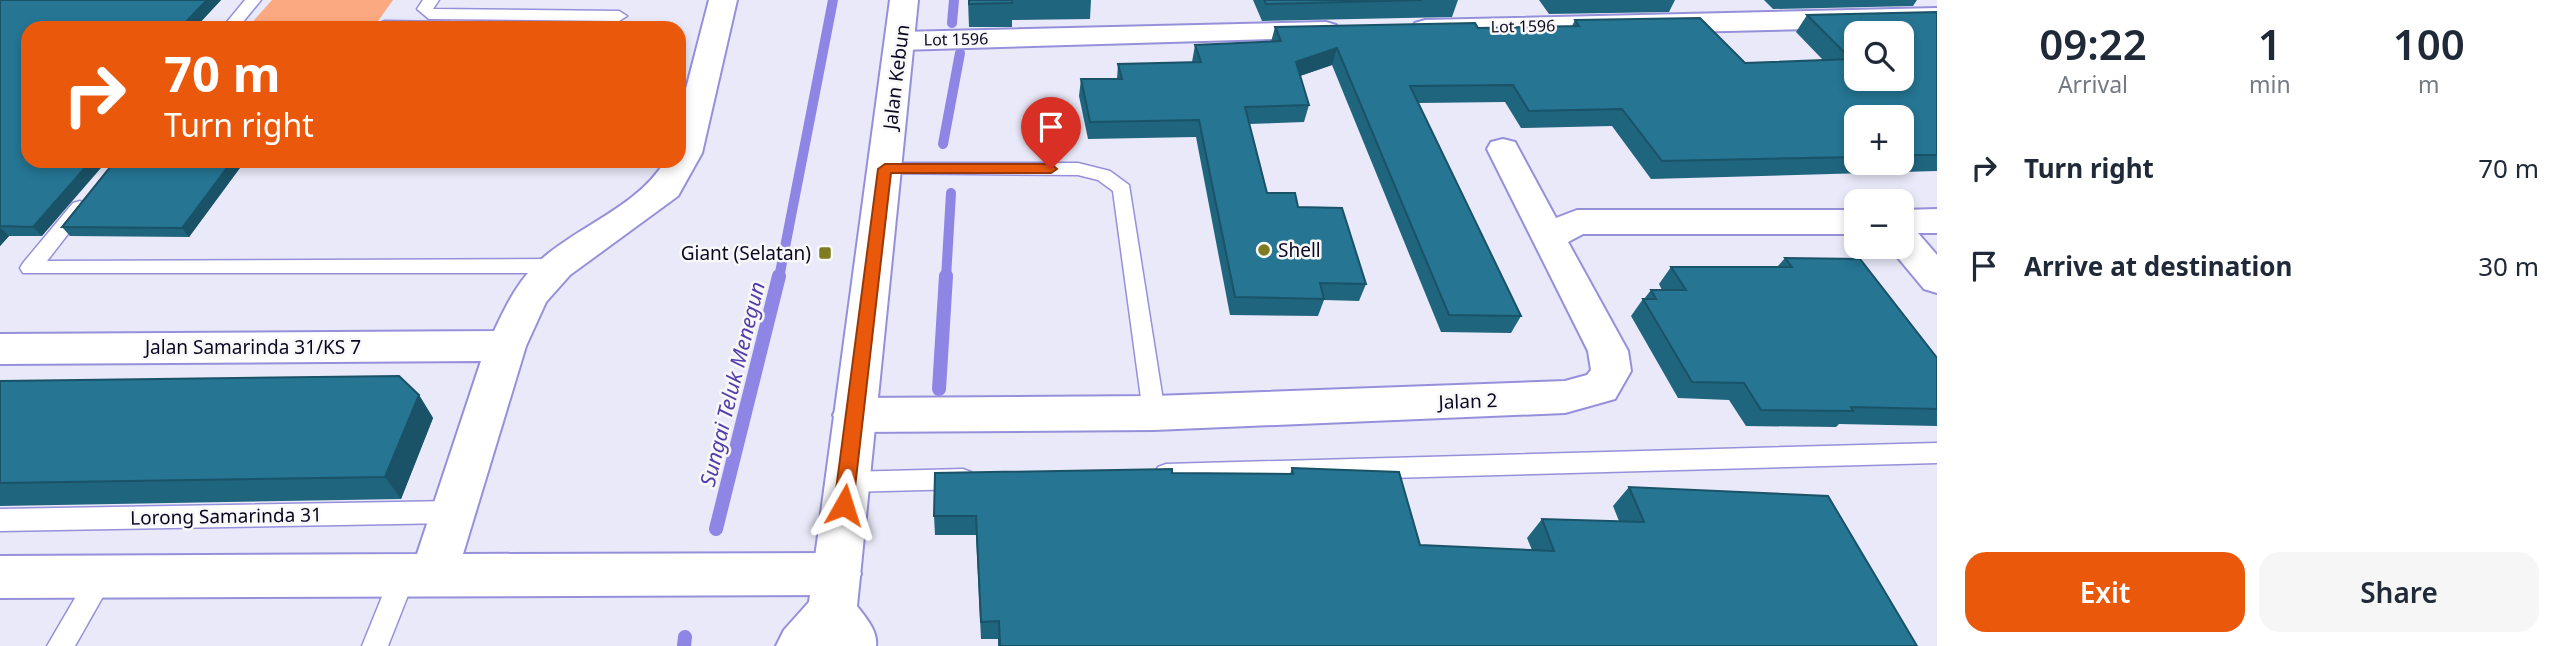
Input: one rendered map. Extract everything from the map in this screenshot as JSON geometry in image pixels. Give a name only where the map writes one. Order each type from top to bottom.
[{"type":"street","points":[[686,153],[723,0]]},
{"type":"street","name":"Jalan Kebun","points":[[830,620],[904,0]]},
{"type":"street","name":"Lot 1596","points":[[1398,29],[1937,17]]},
{"type":"street","name":"Lot 1596","points":[[900,40],[1356,30]]},
{"type":"street","name":"Jalan 2","points":[[854,415],[1154,413],[1565,397],[1601,388],[1611,371],[1608,351],[1503,149]]},
{"type":"street","points":[[418,575],[453,512],[506,345],[530,295],[557,266],[666,188],[677,168]]},
{"type":"street","points":[[1914,222],[1937,221]]},
{"type":"street","points":[[1548,237],[1577,222],[1844,222]]},
{"type":"street","points":[[1914,252],[1937,280]]},
{"type":"street","name":"Jalan Samarinda 31/KS 7","points":[[0,349],[506,345]]},
{"type":"street","points":[[0,577],[418,575],[830,620]]},
{"type":"lane","points":[[236,21],[253,0]]},
{"type":"lane","points":[[431,0],[425,9],[429,14],[619,16]]},
{"type":"lane","points":[[885,169],[1078,169],[1104,174],[1122,189],[1154,413]]},
{"type":"lane","points":[[92,193],[30,268],[557,266]]},
{"type":"lane","points":[[1140,475],[1937,453]]},
{"type":"lane","points":[[846,482],[986,479]]},
{"type":"lane","name":"Lorong Samarinda 31","points":[[0,520],[453,512]]},
{"type":"lane","points":[[374,646],[418,575]]},
{"type":"lane","points":[[60,646],[101,577]]},
{"type":"shaded area","points":[[272,0],[393,0],[378,21],[253,21]]},
{"type":"building","points":[[0,0],[207,0],[187,21],[21,21],[21,168],[85,168],[33,227],[0,226]]},
{"type":"building","points":[[969,0],[1012,0],[1012,3],[969,4]]},
{"type":"building","points":[[1264,0],[1422,0],[1266,4]]},
{"type":"building","points":[[1937,12],[1937,155],[1914,155],[1914,105],[1844,105],[1844,157],[1662,161],[1622,109],[1529,111],[1513,85],[1410,86],[1521,316],[1449,315],[1337,48],[1296,62],[1309,105],[1245,107],[1267,193],[1295,193],[1298,207],[1342,208],[1366,284],[1320,283],[1324,299],[1235,297],[1199,120],[1090,122],[1081,79],[1122,79],[1118,64],[1201,62],[1195,45],[1281,41],[1275,27],[1475,23],[1478,28],[1579,26],[1575,20],[1700,18],[1745,63],[1844,59],[1844,91],[1914,91],[1914,21],[1844,21],[1844,52],[1807,15]]},
{"type":"building","points":[[109,168],[227,168],[182,228],[62,227]]},
{"type":"building","points":[[1785,258],[1860,259],[1937,358],[1937,409],[1851,407],[1853,411],[1761,410],[1744,383],[1692,382],[1643,299],[1656,299],[1651,290],[1686,290],[1671,267],[1792,267]]},
{"type":"building","points":[[399,376],[419,395],[385,477],[0,483],[0,381]]},
{"type":"building","points":[[1292,468],[1399,472],[1420,545],[1554,551],[1542,519],[1644,522],[1629,487],[1828,496],[1917,646],[1000,646],[999,621],[981,622],[976,516],[934,516],[935,473],[1172,469],[1172,473],[1293,474]]},
{"type":"waterway","name":"Sungai Teluk Menegun","points":[[779,278],[833,0]]},
{"type":"waterway","points":[[952,23],[954,0]]},
{"type":"waterway","points":[[943,144],[960,53]]},
{"type":"waterway","points":[[946,278],[951,193]]},
{"type":"waterway","name":"Sungai Teluk Menegun","points":[[716,529],[779,276]]},
{"type":"waterway","points":[[939,389],[946,276]]},
{"type":"waterway","name":"Sungai Teluk Menegun","points":[[684,646],[685,637]]},
{"type":"place","name":"Shell","points":[[1264,250]]},
{"type":"place","name":"Giant (Selatan)","points":[[825,253]]},
{"type":"route","points":[[844,505],[885,169],[1051,169]]}]
